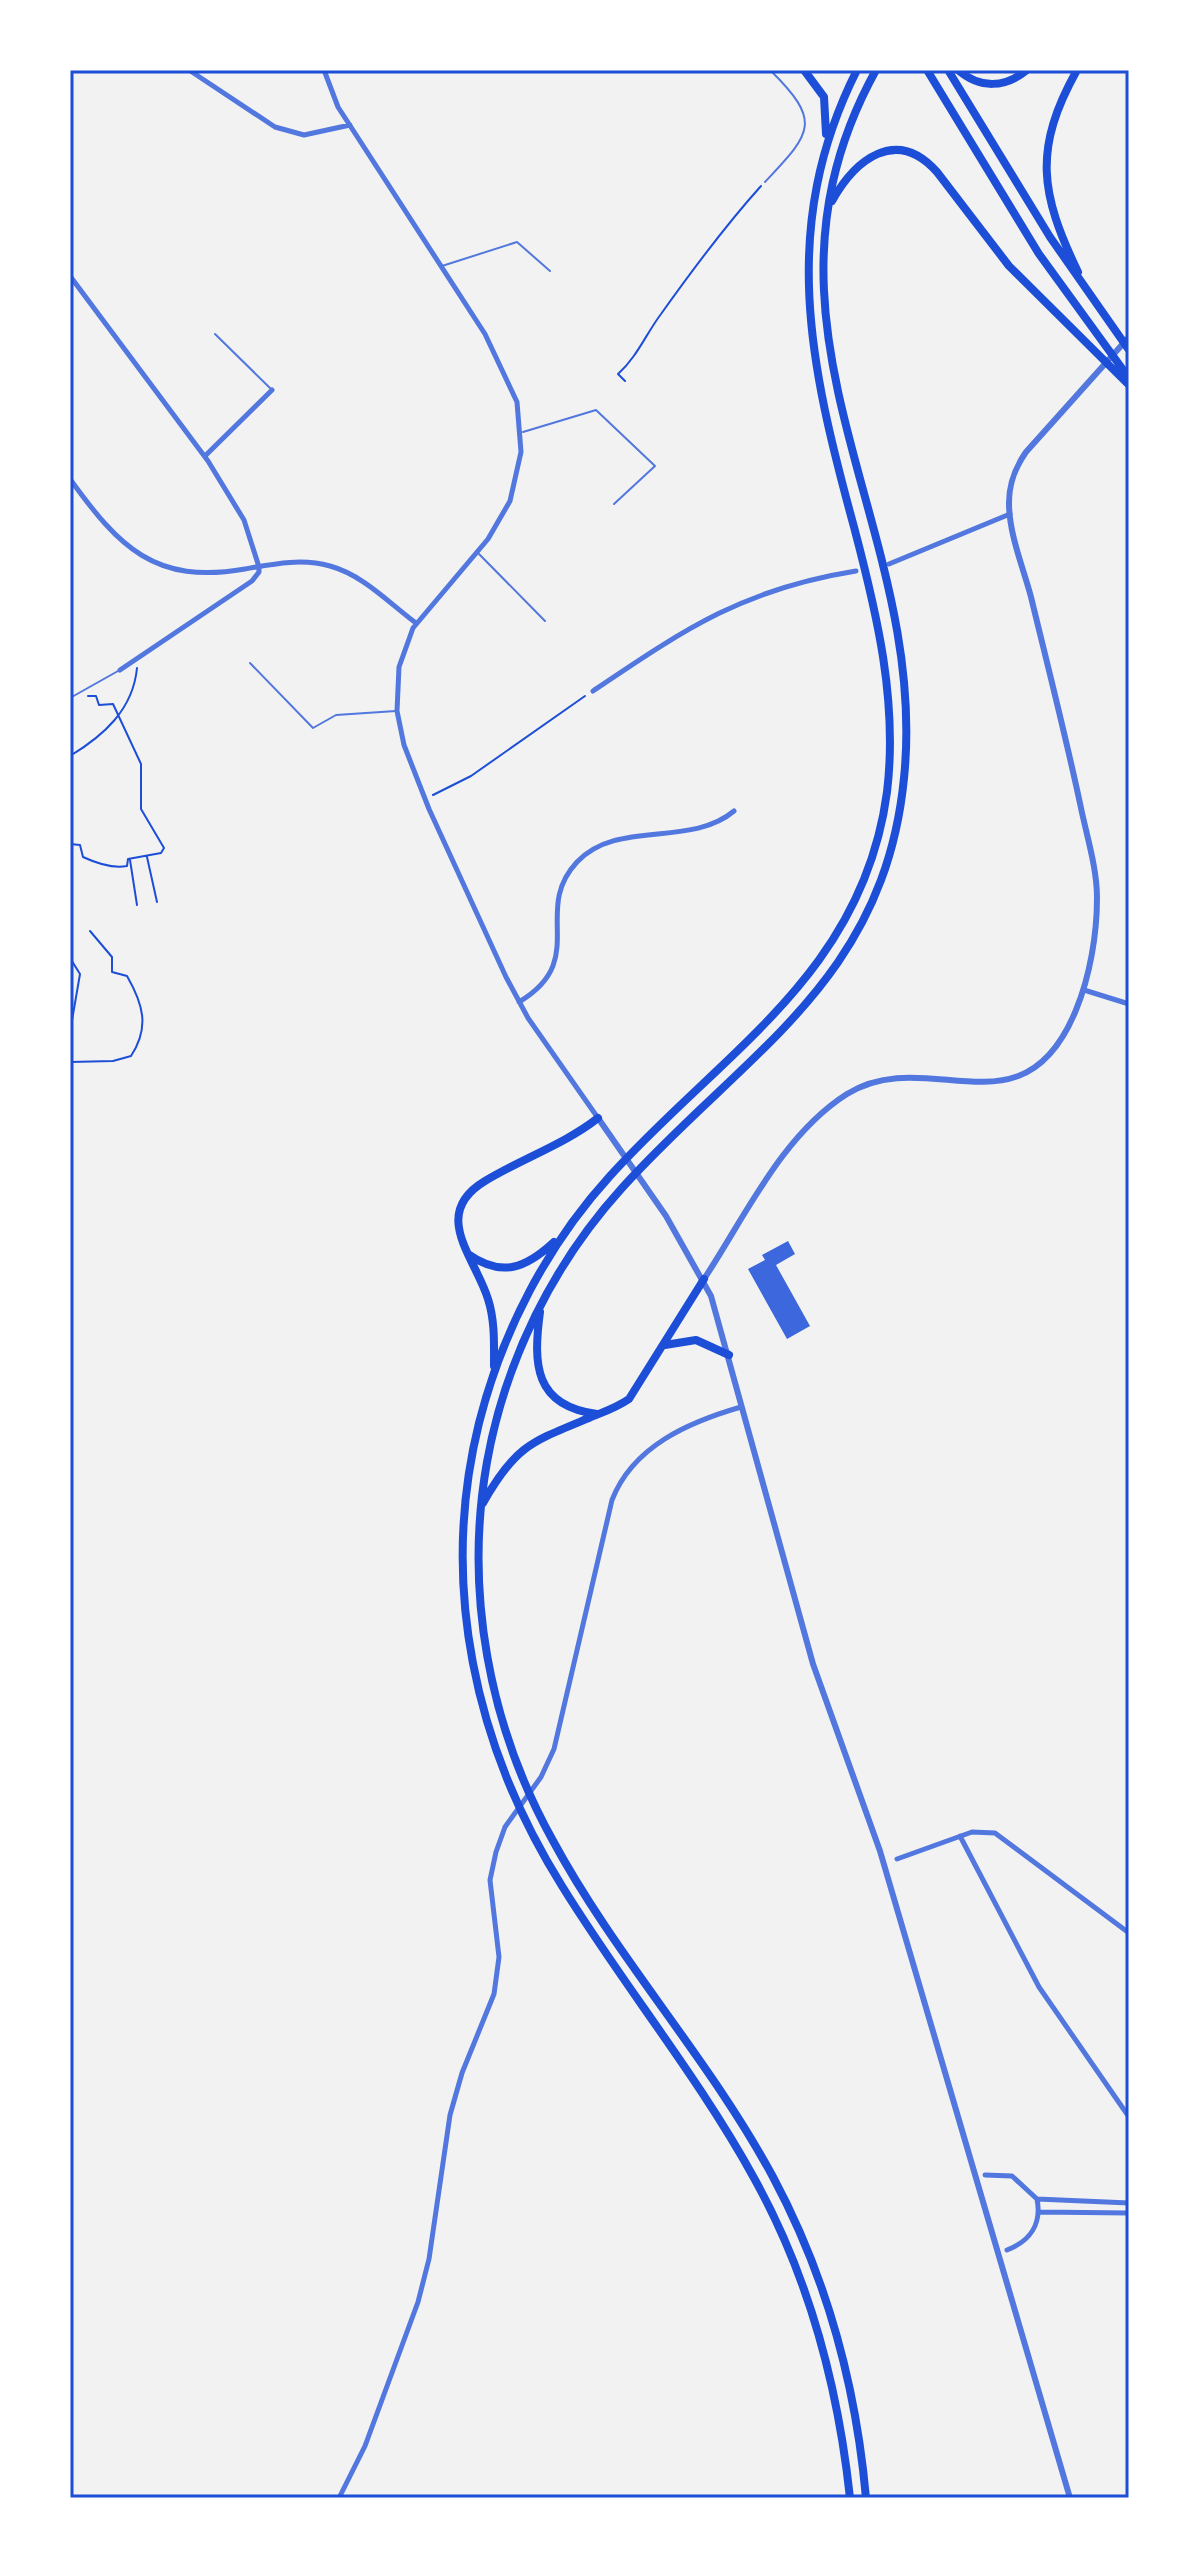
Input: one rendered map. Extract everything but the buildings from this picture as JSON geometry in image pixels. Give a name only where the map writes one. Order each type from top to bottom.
[{"type":"highway","points":[[804,70],[824,97],[826,142]]},
{"type":"highway","points":[[468,1253],[492,1267],[518,1268],[540,1255],[564,1234],[620,1166],[789,1002],[843,926],[873,854],[887,788],[889,700],[877,625],[817,378],[807,311],[809,224],[826,142],[857,70]]},
{"type":"highway","points":[[866,2498],[853,2404],[839,2343],[794,2219],[720,2091],[565,1863],[517,1765],[500,1717],[487,1655],[479,1578],[481,1507],[498,1416],[515,1363],[542,1303],[576,1244],[616,1194],[797,1018],[825,983],[856,935],[885,869],[902,796],[907,726],[894,622],[829,350],[822,284],[827,209],[851,121],[876,70]]},
{"type":"highway","points":[[927,70],[1039,254],[1129,378]]},
{"type":"highway","points":[[948,70],[1092,301],[1129,350]]},
{"type":"highway","points":[[958,70],[972,80],[993,85],[1014,80],[1027,70]]},
{"type":"highway","points":[[1077,70],[1053,120],[1045,169],[1051,210],[1092,301]]},
{"type":"highway","points":[[827,209],[845,179],[868,157],[896,151],[923,159],[937,172],[1009,266],[1129,385]]},
{"type":"highway","points":[[494,1371],[490,1304],[460,1239],[458,1220],[464,1200],[472,1190],[598,1118]]},
{"type":"highway","points":[[564,1234],[518,1314],[494,1371],[469,1470],[462,1551],[471,1660],[493,1746],[520,1812],[559,1882],[707,2100],[759,2186],[779,2227],[823,2347],[837,2406],[850,2498]]},
{"type":"highway","points":[[481,1507],[503,1470],[526,1446],[544,1434],[629,1399],[704,1279]]},
{"type":"highway","points":[[542,1303],[536,1347],[543,1383],[567,1406],[598,1414]]},
{"type":"highway","points":[[664,1346],[680,1340],[696,1340],[729,1355]]},
{"type":"street","points":[[189,70],[275,127],[304,135],[350,125]]},
{"type":"street","points":[[324,70],[331,93],[350,125],[503,366],[517,402],[522,432],[514,492],[501,521],[478,553],[416,623],[399,667],[397,711],[404,745],[429,809],[519,1002],[647,1187],[704,1279],[729,1355],[813,1664],[884,1865],[1070,2498]]},
{"type":"street","points":[[70,276],[205,456],[244,520],[259,567],[252,581],[120,670]]},
{"type":"street","points":[[704,1279],[782,1160],[814,1120],[834,1103],[856,1089],[879,1082],[992,1083],[1013,1078],[1040,1063],[1055,1049],[1084,990],[1097,897],[1094,868],[1068,748],[1010,514],[1012,481],[1021,460],[1129,337]]},
{"type":"street","points":[[205,456],[272,390]]},
{"type":"street","points":[[70,479],[108,529],[132,552],[148,560],[196,574],[301,562],[338,569],[364,583],[416,623]]},
{"type":"street","points":[[889,564],[1010,514]]},
{"type":"street","points":[[593,691],[723,609],[801,581],[856,571]]},
{"type":"street","points":[[519,1002],[539,988],[553,971],[558,952],[558,894],[580,858],[602,846],[692,829],[734,811]]},
{"type":"street","points":[[1084,990],[1129,1004]]},
{"type":"street","points":[[339,2498],[373,2425],[425,2278],[450,2115],[497,1982],[499,1957],[490,1880],[496,1852],[509,1822],[541,1777],[557,1737],[585,1608],[619,1484],[639,1459],[667,1437],[699,1421],[741,1407]]},
{"type":"street","points":[[897,1859],[981,1831],[1002,1836],[1129,1933]]},
{"type":"street","points":[[960,1836],[1039,1987],[1129,2117]]},
{"type":"street","points":[[985,2175],[1012,2176],[1037,2199],[1039,2212],[1028,2237],[1007,2250]]},
{"type":"street","points":[[1037,2199],[1129,2203]]},
{"type":"street","points":[[1039,2212],[1129,2213]]},
{"type":"lane","points":[[765,182],[799,146],[805,125],[800,102],[770,70]]},
{"type":"lane","points":[[441,266],[517,242],[550,271]]},
{"type":"lane","points":[[215,334],[272,390]]},
{"type":"lane","points":[[522,432],[589,410],[604,414],[655,466],[614,504]]},
{"type":"lane","points":[[478,553],[545,621]]},
{"type":"lane","points":[[250,663],[313,728],[336,715],[397,711]]},
{"type":"lane","points":[[71,697],[120,670]]},
{"type":"path","points":[[625,381],[618,374],[633,360],[642,340],[705,252],[765,182]]},
{"type":"path","points":[[70,756],[90,744],[119,717],[133,690],[137,659]]},
{"type":"path","points":[[425,799],[471,776],[593,691]]},
{"type":"path","points":[[71,697],[96,696],[98,704],[115,706],[143,773],[141,810],[164,844],[161,853],[130,859]]},
{"type":"path","points":[[70,844],[80,845],[83,857],[114,868],[127,866],[130,859]]},
{"type":"path","points":[[147,856],[157,902]]},
{"type":"path","points":[[130,859],[137,905]]},
{"type":"path","points":[[70,1062],[113,1061],[131,1056],[141,1040],[144,1023],[140,999],[127,976],[112,972],[112,957],[90,931]]},
{"type":"path","points":[[70,958],[80,974],[70,1032]]}]
